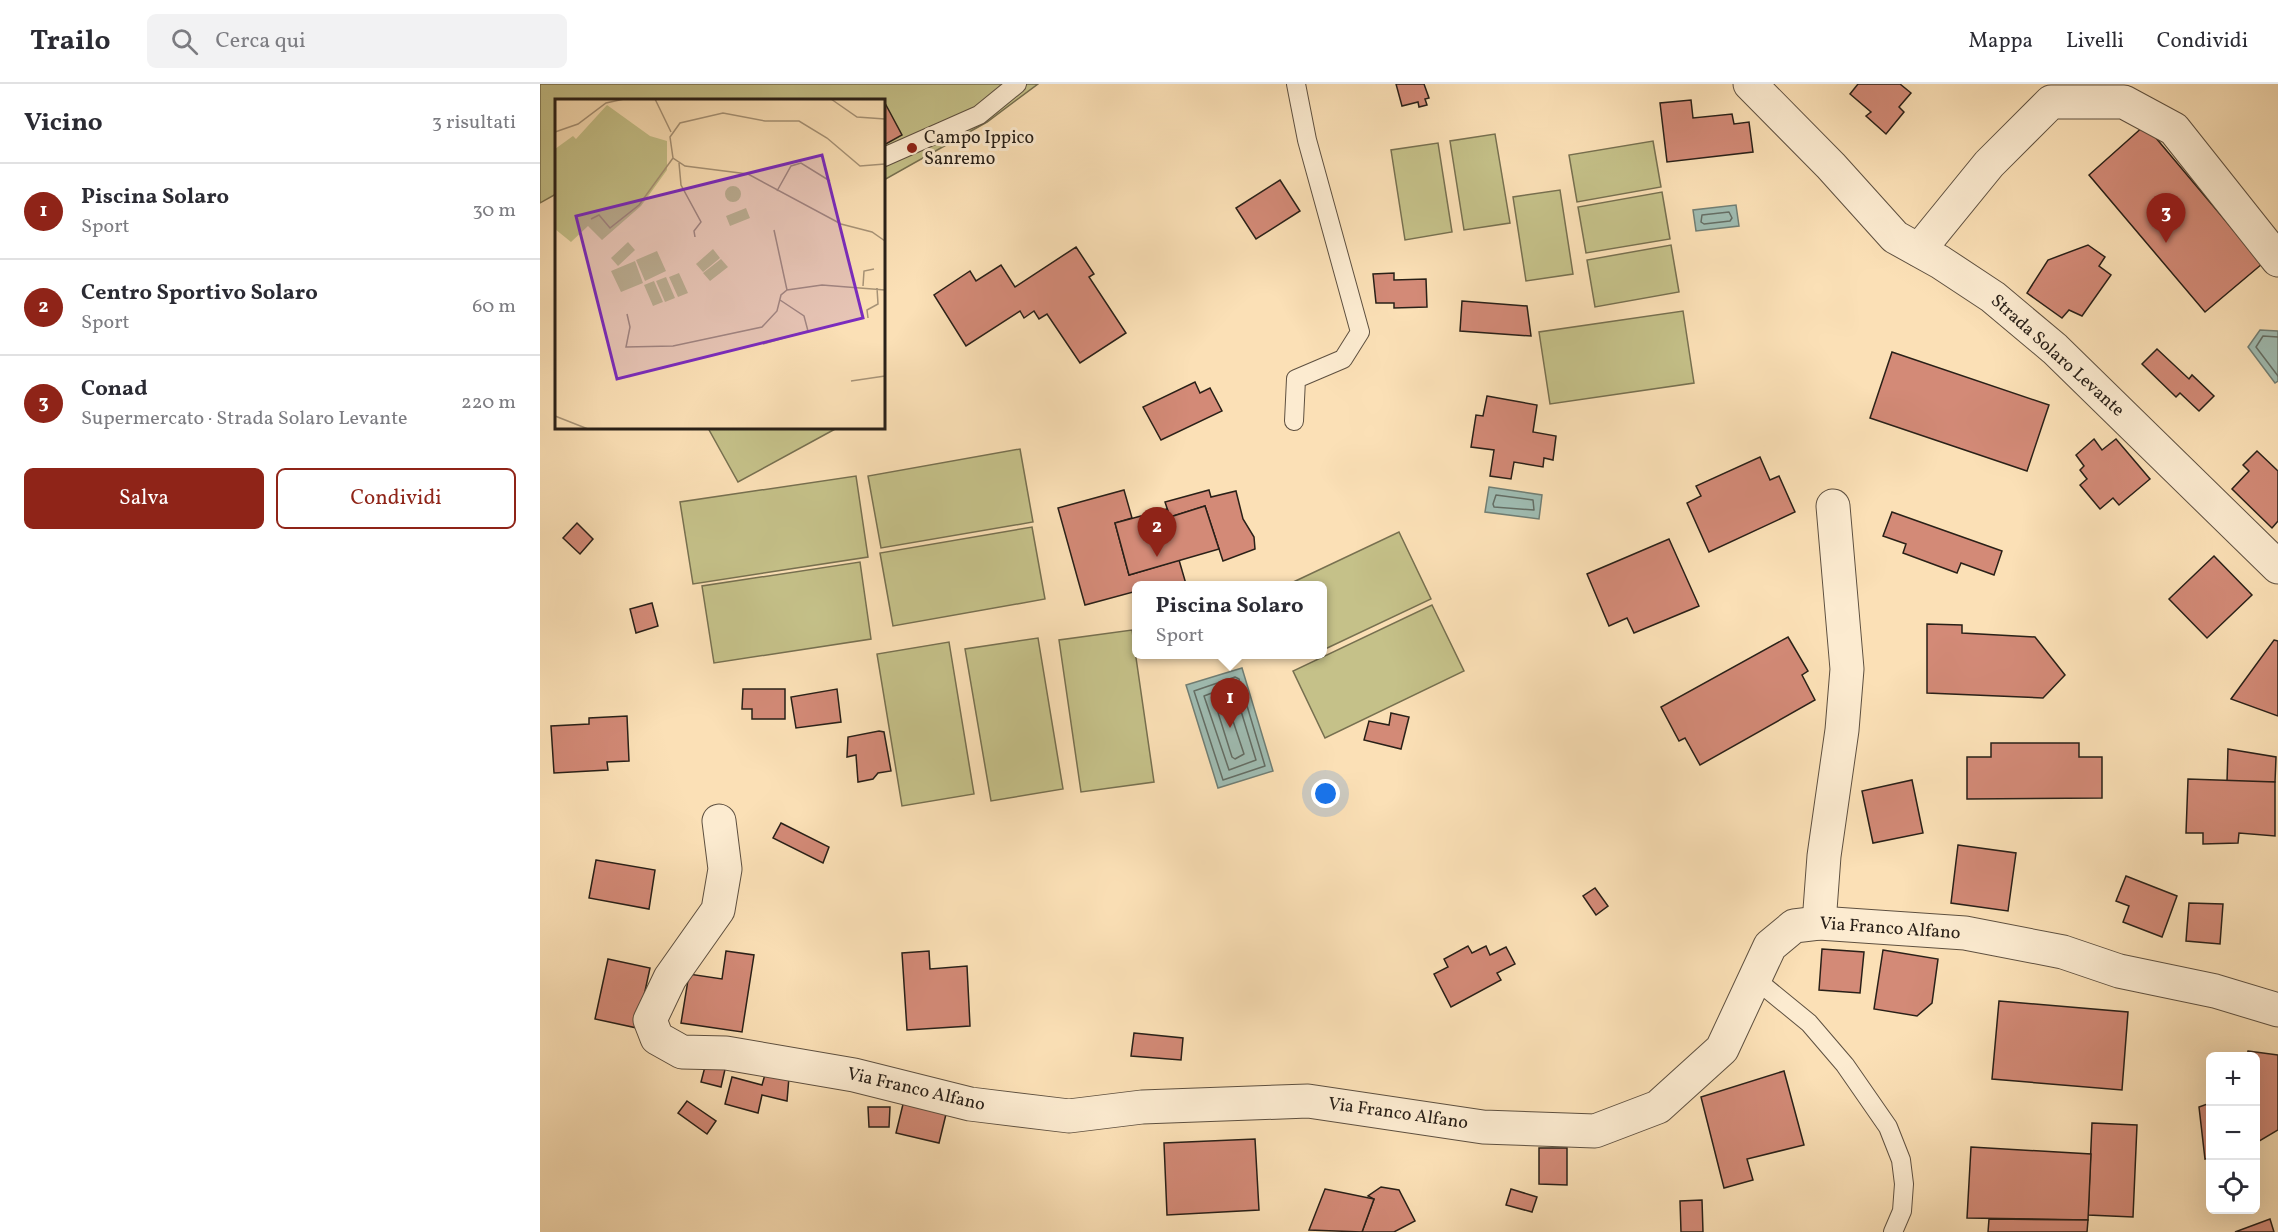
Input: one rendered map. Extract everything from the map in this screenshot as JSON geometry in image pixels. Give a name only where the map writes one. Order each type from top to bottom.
[{"type":"street","name":"Strada Solaro Levante","points":[[1750,84],[1831,166],[1895,237],[1993,297],[2055,349],[2278,567]]},
{"type":"street","points":[[1919,250],[1989,164],[2051,102],[2124,102],[2174,129],[2278,260]]},
{"type":"street","points":[[1819,923],[1824,856],[1842,730],[1847,669],[1833,506]]},
{"type":"street","name":"Via Franco Alfano","points":[[719,821],[725,869],[718,910],[665,988],[650,1020],[657,1038],[682,1052],[726,1053],[854,1075],[970,1104],[1069,1116],[1142,1107],[1308,1101],[1484,1127],[1595,1131],[1658,1107],[1722,1049],[1738,1020],[1754,978],[1770,946],[1794,926],[1819,923],[1965,933],[2063,952],[2119,971],[2215,991],[2278,1010]]},
{"type":"lane","points":[[885,157],[979,115],[1017,84]]},
{"type":"lane","points":[[1294,421],[1296,379],[1343,359],[1360,332],[1307,140],[1296,84]]},
{"type":"lane","points":[[1754,978],[1809,1023],[1845,1065],[1888,1127],[1901,1160],[1904,1184],[1902,1211],[1893,1232]]},
{"type":"shaded area","name":"Campo Ippico Sanremo","points":[[540,84],[1038,84],[987,122],[885,179],[885,99],[555,99],[555,195],[540,203]]},
{"type":"shaded area","points":[[1495,134],[1510,223],[1464,230],[1450,141]]},
{"type":"shaded area","points":[[1653,141],[1661,187],[1577,202],[1569,155]]},
{"type":"shaded area","points":[[1438,143],[1452,232],[1405,240],[1391,150]]},
{"type":"shaded area","points":[[1560,190],[1573,274],[1526,281],[1513,197]]},
{"type":"shaded area","points":[[1662,192],[1670,239],[1586,253],[1578,207]]},
{"type":"shaded area","points":[[1671,245],[1679,292],[1595,307],[1587,260]]},
{"type":"shaded area","points":[[1683,311],[1694,383],[1550,404],[1539,332]]},
{"type":"shaded area","points":[[709,429],[835,429],[738,482]]},
{"type":"shaded area","points":[[1020,449],[1033,522],[881,548],[868,476]]},
{"type":"shaded area","points":[[856,476],[868,557],[693,584],[680,502]]},
{"type":"shaded area","points":[[1032,527],[1045,599],[893,626],[880,553]]},
{"type":"shaded area","points":[[1399,532],[1431,599],[1327,648],[1327,581],[1295,581]]},
{"type":"shaded area","points":[[860,562],[871,639],[714,663],[702,586]]},
{"type":"shaded area","points":[[1432,605],[1464,671],[1325,738],[1293,671],[1318,659],[1327,659],[1327,655]]},
{"type":"shaded area","points":[[1132,630],[1132,659],[1136,659],[1154,782],[1081,792],[1059,640]]},
{"type":"shaded area","points":[[1038,638],[1063,789],[991,801],[965,649]]},
{"type":"shaded area","points":[[949,642],[974,794],[902,806],[877,654]]},
{"type":"water","points":[[1736,205],[1739,226],[1696,231],[1693,210]]},
{"type":"water","points":[[2260,330],[2278,331],[2278,381],[2275,383],[2248,347]]},
{"type":"water","points":[[1489,487],[1542,495],[1539,519],[1485,512]]},
{"type":"water","points":[[1242,668],[1273,771],[1218,788],[1186,685]]},
{"type":"building","points":[[1396,84],[1424,84],[1429,98],[1425,99],[1427,105],[1419,107],[1418,102],[1402,106]]},
{"type":"building","points":[[1858,84],[1900,84],[1911,93],[1899,107],[1904,112],[1886,134],[1866,116],[1871,112],[1850,94]]},
{"type":"building","points":[[1691,100],[1693,118],[1732,114],[1734,124],[1749,122],[1753,152],[1667,162],[1660,103]]},
{"type":"building","points":[[885,106],[902,135],[885,144]]},
{"type":"building","points":[[2145,125],[2262,264],[2205,312],[2089,175]]},
{"type":"building","points":[[1280,180],[1300,211],[1256,239],[1236,208]]},
{"type":"building","points":[[2088,245],[2105,257],[2099,266],[2111,275],[2082,316],[2069,310],[2062,318],[2027,293],[2048,260]]},
{"type":"building","points":[[1076,247],[1094,274],[1089,277],[1126,333],[1080,363],[1047,314],[1039,319],[1034,311],[1024,318],[1020,311],[966,346],[934,295],[970,271],[976,281],[1001,265],[1015,287]]},
{"type":"building","points":[[1394,273],[1394,280],[1426,279],[1427,307],[1394,308],[1394,303],[1376,303],[1373,274]]},
{"type":"building","points":[[1462,301],[1527,306],[1531,336],[1460,331]]},
{"type":"building","points":[[2157,349],[2189,379],[2192,375],[2214,396],[2199,411],[2180,393],[2176,397],[2142,364]]},
{"type":"building","points":[[1892,352],[2049,405],[2027,471],[1870,418]]},
{"type":"building","points":[[1195,382],[1200,393],[1210,388],[1222,411],[1161,440],[1143,407]]},
{"type":"building","points":[[1487,396],[1537,405],[1533,432],[1556,436],[1553,460],[1544,458],[1543,467],[1514,462],[1511,479],[1490,476],[1494,450],[1471,447],[1476,415],[1483,416]]},
{"type":"building","points":[[2094,439],[2102,450],[2116,439],[2150,479],[2119,505],[2113,498],[2100,509],[2080,485],[2087,479],[2080,470],[2084,466],[2076,455]]},
{"type":"building","points":[[2257,451],[2278,471],[2278,521],[2272,528],[2232,489],[2249,471],[2243,465]]},
{"type":"building","points":[[1760,457],[1770,480],[1779,476],[1795,512],[1709,552],[1687,503],[1701,496],[1696,486]]},
{"type":"building","points":[[1124,490],[1132,518],[1115,523],[1129,575],[1179,560],[1185,581],[1132,581],[1132,592],[1085,605],[1058,508]]},
{"type":"building","points":[[1209,490],[1211,497],[1236,491],[1243,519],[1254,537],[1255,549],[1223,561],[1205,506],[1170,517],[1165,502]]},
{"type":"building","points":[[1205,506],[1219,549],[1129,575],[1115,523],[1167,509],[1170,517]]},
{"type":"building","points":[[1892,512],[2002,551],[1994,575],[1961,563],[1957,573],[1903,553],[1906,544],[1883,536]]},
{"type":"building","points":[[577,523],[593,539],[580,554],[563,538]]},
{"type":"building","points":[[1669,539],[1699,606],[1634,633],[1627,618],[1609,626],[1587,574]]},
{"type":"building","points":[[2214,556],[2252,595],[2207,638],[2169,599]]},
{"type":"building","points":[[652,603],[658,626],[636,633],[630,609]]},
{"type":"building","points":[[1927,624],[1962,625],[1962,633],[2035,637],[2065,675],[2043,698],[1927,693]]},
{"type":"building","points":[[1788,637],[1808,671],[1802,675],[1815,700],[1700,765],[1685,738],[1679,741],[1661,707]]},
{"type":"building","points":[[2274,640],[2278,641],[2278,716],[2231,699]]},
{"type":"building","points":[[743,689],[785,689],[785,719],[752,719],[752,709],[742,709]]},
{"type":"building","points":[[837,689],[841,722],[796,728],[791,697]]},
{"type":"building","points":[[1391,713],[1409,717],[1401,749],[1364,740],[1369,721],[1389,725]]},
{"type":"building","points":[[627,716],[629,761],[607,762],[608,770],[554,773],[551,726],[589,724],[589,718]]},
{"type":"building","points":[[884,732],[891,771],[878,773],[873,779],[858,782],[856,755],[847,757],[848,737]]},
{"type":"building","points":[[1991,743],[2079,743],[2079,757],[2102,757],[2102,798],[1967,799],[1967,757],[1991,757]]},
{"type":"building","points":[[2228,749],[2276,757],[2275,782],[2227,782]]},
{"type":"building","points":[[2188,779],[2275,782],[2275,836],[2239,833],[2238,843],[2203,844],[2203,833],[2186,833]]},
{"type":"building","points":[[1912,780],[1923,833],[1873,843],[1862,791]]},
{"type":"building","points":[[781,823],[829,847],[823,863],[773,838]]},
{"type":"building","points":[[1958,845],[2016,853],[2008,911],[1951,903]]},
{"type":"building","points":[[596,860],[655,870],[649,909],[589,898]]},
{"type":"building","points":[[2126,876],[2177,896],[2162,937],[2123,922],[2129,906],[2116,901]]},
{"type":"building","points":[[1595,888],[1608,906],[1596,915],[1583,896]]},
{"type":"building","points":[[2189,903],[2223,904],[2220,944],[2186,941]]},
{"type":"building","points":[[1468,946],[1472,953],[1486,946],[1490,955],[1506,947],[1515,964],[1497,973],[1501,980],[1451,1007],[1434,974],[1448,967],[1444,959]]},
{"type":"building","points":[[1822,949],[1864,952],[1860,993],[1819,990]]},
{"type":"building","points":[[1883,950],[1938,959],[1932,1003],[1917,1016],[1874,1009]]},
{"type":"building","points":[[726,951],[754,955],[742,1032],[681,1023],[689,974],[722,979]]},
{"type":"building","points":[[929,951],[930,969],[967,966],[970,1026],[907,1030],[902,953]]},
{"type":"building","points":[[608,959],[650,968],[637,1028],[595,1019]]},
{"type":"building","points":[[1999,1001],[2128,1012],[2122,1090],[1992,1079]]},
{"type":"building","points":[[1134,1033],[1183,1038],[1181,1060],[1131,1056]]},
{"type":"building","points":[[2260,1053],[2278,1055],[2278,1130],[2260,1141]]},
{"type":"building","points":[[707,1059],[726,1065],[721,1087],[701,1082]]},
{"type":"building","points":[[766,1071],[789,1077],[787,1101],[762,1095],[758,1113],[725,1104],[732,1077],[762,1085]]},
{"type":"building","points":[[1784,1071],[1804,1145],[1747,1159],[1753,1180],[1724,1188],[1701,1097]]},
{"type":"building","points":[[905,1096],[948,1106],[939,1143],[896,1133]]},
{"type":"building","points":[[687,1101],[716,1121],[707,1134],[678,1113]]},
{"type":"building","points":[[2206,1104],[2205,1159],[2199,1107]]},
{"type":"building","points":[[868,1107],[890,1107],[889,1127],[869,1127]]},
{"type":"building","points":[[2092,1123],[2137,1125],[2133,1217],[2088,1215]]},
{"type":"building","points":[[1255,1139],[1259,1210],[1167,1215],[1164,1143]]},
{"type":"building","points":[[1971,1147],[2091,1154],[2088,1220],[1967,1218]]},
{"type":"building","points":[[1539,1148],[1567,1148],[1567,1185],[1539,1184]]},
{"type":"building","points":[[1381,1187],[1399,1190],[1415,1221],[1394,1232],[1362,1232],[1374,1199],[1368,1196]]},
{"type":"building","points":[[1325,1189],[1374,1199],[1362,1232],[1309,1230]]},
{"type":"building","points":[[1511,1189],[1537,1197],[1532,1212],[1506,1205]]},
{"type":"building","points":[[1702,1200],[1703,1232],[1681,1232],[1680,1201]]},
{"type":"building","points":[[1989,1219],[2088,1220],[2087,1232],[1988,1232]]},
{"type":"building","points":[[2270,1219],[2274,1232],[2235,1232]]},
{"type":"place","name":"Campo Ippico Sanremo","points":[[912,148]]},
{"type":"place","name":"Conad","points":[[2166,243]]},
{"type":"place","name":"Centro Sportivo Solaro","points":[[1157,557]]},
{"type":"place","name":"Piscina Solaro","points":[[1230,728]]}]
